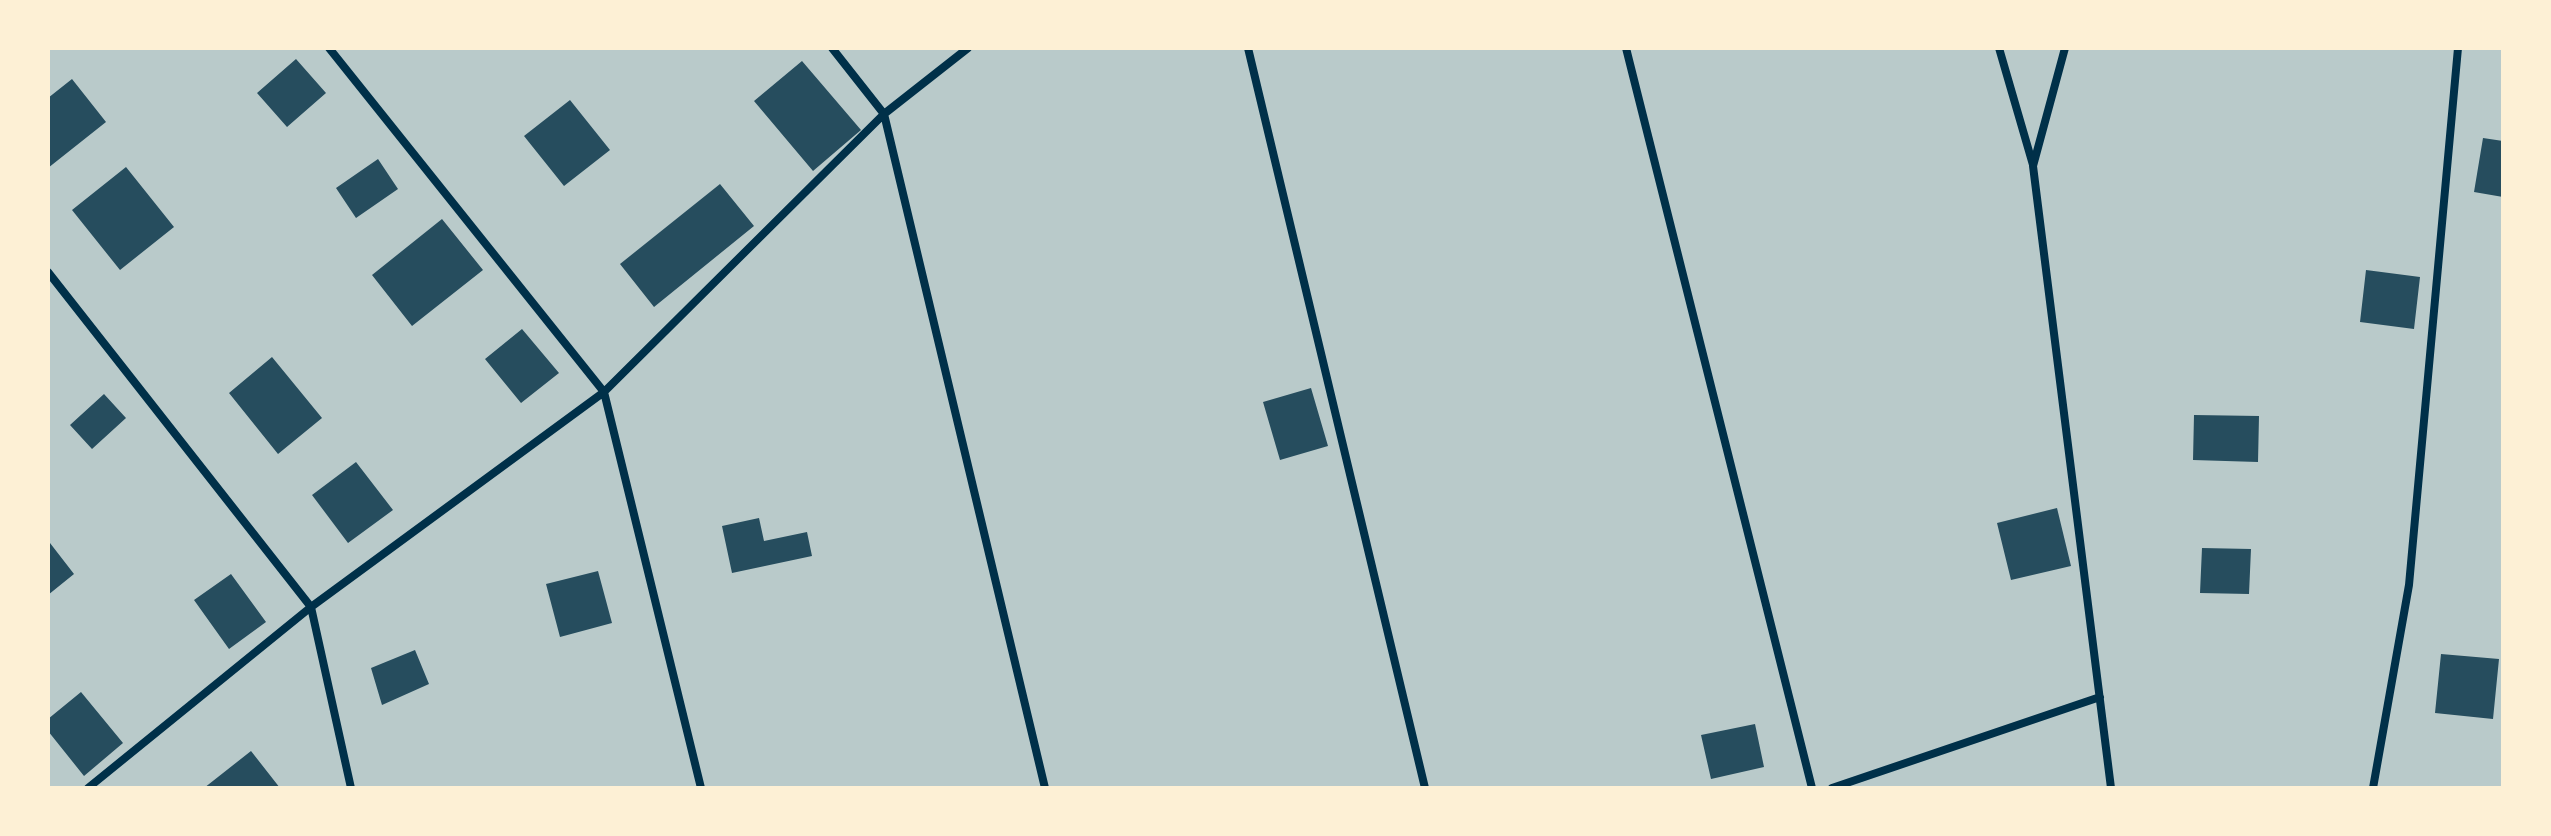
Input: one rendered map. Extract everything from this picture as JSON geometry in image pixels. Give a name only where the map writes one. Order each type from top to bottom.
[{"type":"street","points":[[329,48],[604,392],[701,788]]},
{"type":"street","points":[[832,48],[884,114],[1045,788]]},
{"type":"street","points":[[88,788],[311,607],[604,392],[884,114],[968,48]]},
{"type":"street","points":[[1248,48],[1425,788]]},
{"type":"street","points":[[1626,48],[1812,788]]},
{"type":"street","points":[[1999,48],[2033,166],[2111,788]]},
{"type":"street","points":[[2033,166],[2065,48]]},
{"type":"street","points":[[2373,788],[2409,585],[2458,48]]},
{"type":"street","points":[[48,272],[311,607],[351,788]]},
{"type":"street","points":[[1832,788],[2100,697]]},
{"type":"shaded area","points":[[48,48],[2503,48],[2503,788],[48,788]]},
{"type":"building","points":[[296,59],[326,93],[287,127],[257,93]]},
{"type":"building","points":[[802,61],[861,130],[813,171],[754,101]]},
{"type":"building","points":[[72,79],[106,122],[48,168],[48,98]]},
{"type":"building","points":[[570,100],[610,150],[564,186],[524,136]]},
{"type":"building","points":[[2483,138],[2503,141],[2503,197],[2474,192]]},
{"type":"building","points":[[378,159],[398,189],[356,218],[336,188]]},
{"type":"building","points":[[126,167],[174,227],[120,270],[72,210]]},
{"type":"building","points":[[720,184],[754,226],[654,307],[620,264]]},
{"type":"building","points":[[442,219],[483,270],[412,326],[372,275]]},
{"type":"building","points":[[2366,270],[2420,277],[2414,329],[2360,322]]},
{"type":"building","points":[[522,329],[559,373],[521,403],[485,359]]},
{"type":"building","points":[[272,357],[322,418],[278,454],[229,393]]},
{"type":"building","points":[[1311,388],[1328,446],[1280,460],[1263,402]]},
{"type":"building","points":[[104,394],[126,418],[92,449],[70,425]]},
{"type":"building","points":[[2194,415],[2259,416],[2258,462],[2193,460]]},
{"type":"building","points":[[356,462],[393,510],[348,543],[312,495]]},
{"type":"building","points":[[2057,508],[2071,566],[2011,580],[1997,523]]},
{"type":"building","points":[[759,518],[764,541],[807,532],[812,556],[732,573],[722,526]]},
{"type":"building","points":[[50,543],[74,574],[48,595],[48,545]]},
{"type":"building","points":[[2202,548],[2251,549],[2249,594],[2200,593]]},
{"type":"building","points":[[598,571],[612,623],[560,637],[546,584]]},
{"type":"building","points":[[231,574],[266,622],[229,649],[194,600]]},
{"type":"building","points":[[415,650],[429,684],[382,705],[371,668]]},
{"type":"building","points":[[2441,654],[2499,659],[2493,719],[2435,713]]},
{"type":"building","points":[[81,692],[123,743],[84,776],[48,731],[48,719]]},
{"type":"building","points":[[1755,724],[1764,767],[1711,779],[1701,735]]},
{"type":"building","points":[[251,751],[280,788],[204,788]]}]
